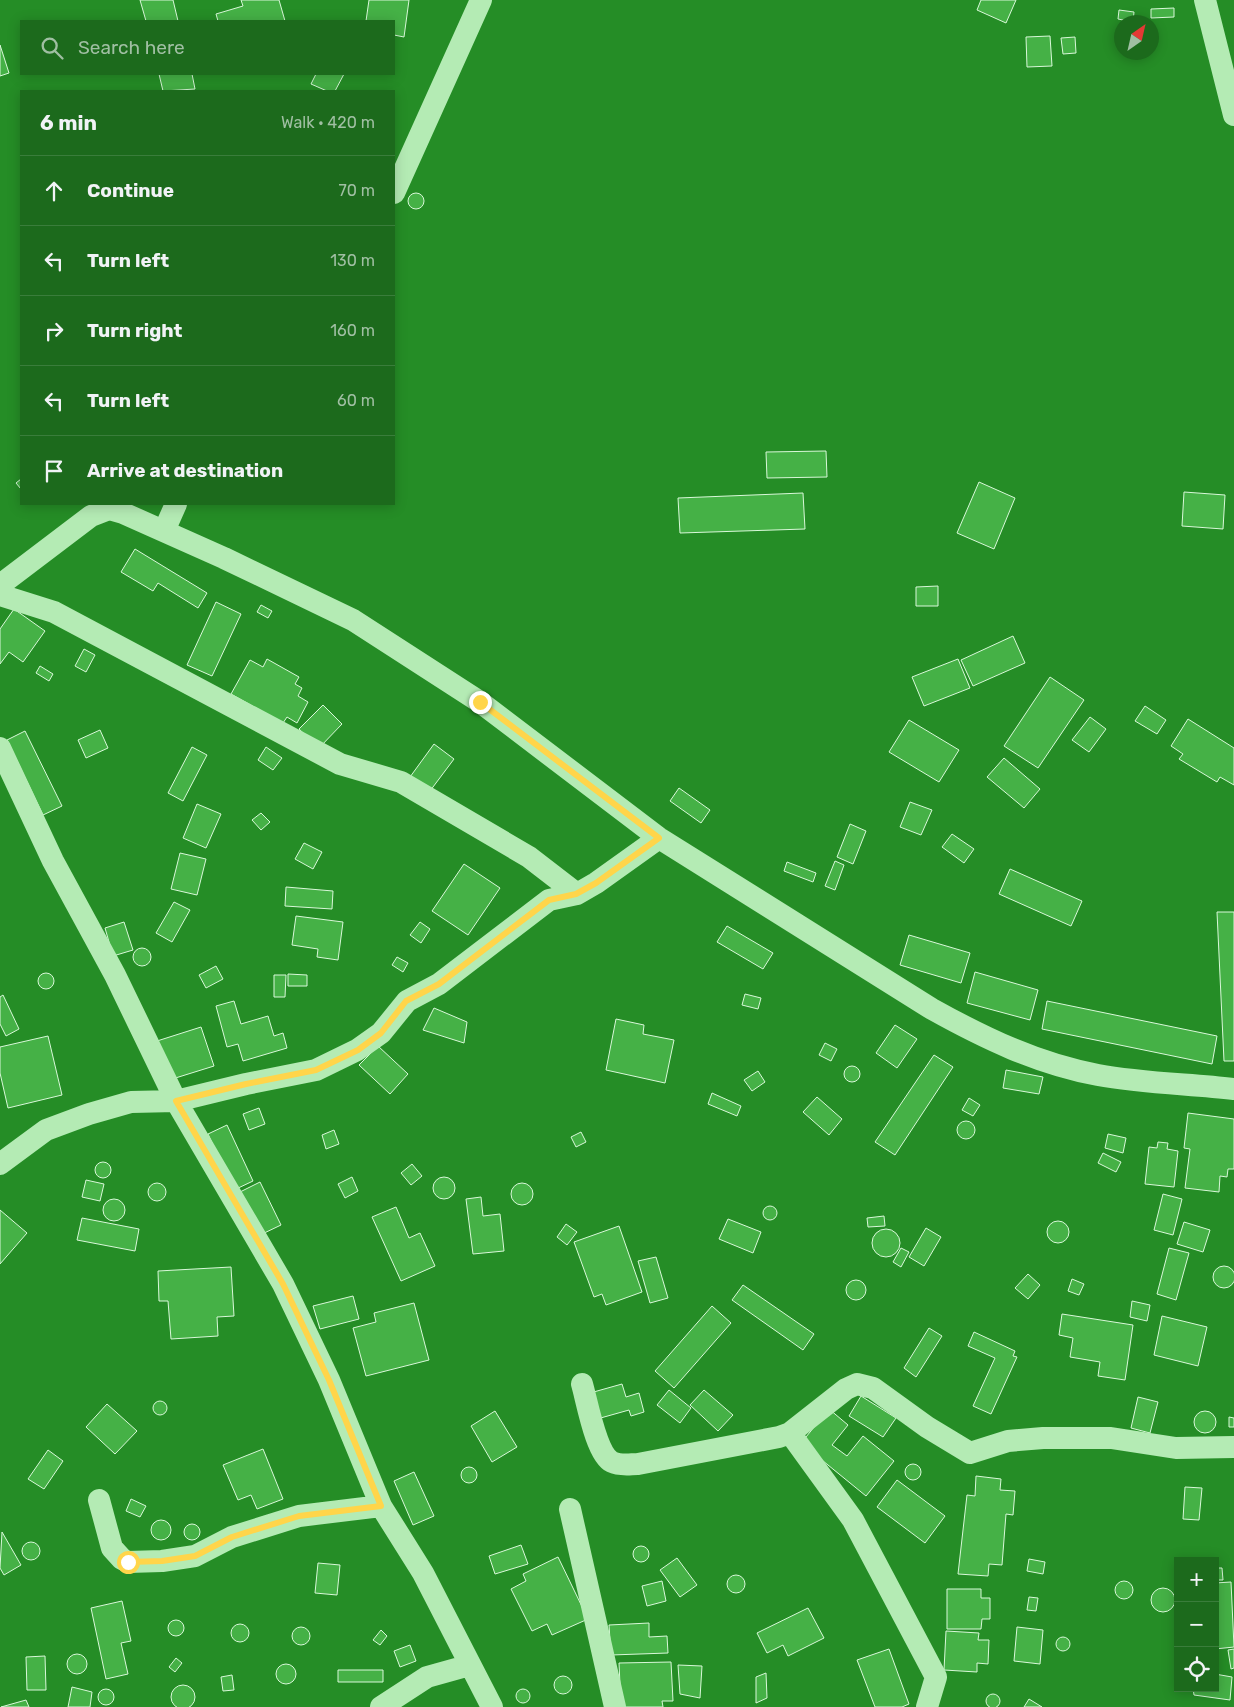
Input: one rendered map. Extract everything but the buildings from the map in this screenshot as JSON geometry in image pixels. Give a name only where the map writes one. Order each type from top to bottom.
[{"type":"street","points":[[395,191],[482,0]]},
{"type":"street","points":[[1205,0],[1234,115]]},
{"type":"street","points":[[164,532],[176,505]]},
{"type":"street","points":[[0,585],[91,516],[109,509],[123,513],[224,558],[353,620],[480,702],[659,838],[932,1009],[984,1037],[1028,1056],[1098,1075],[1234,1089]]},
{"type":"street","points":[[0,595],[54,612],[340,764],[401,782],[529,858],[576,894]]},
{"type":"street","points":[[0,748],[53,861],[114,974],[176,1101],[283,1284],[329,1380],[381,1506],[423,1573],[492,1707]]},
{"type":"street","points":[[0,1164],[46,1130],[89,1114],[130,1102],[176,1101],[316,1070],[358,1050],[381,1033],[406,1001],[439,984],[549,900],[576,894],[596,883],[659,838]]},
{"type":"street","points":[[582,1384],[600,1448],[607,1459],[618,1465],[638,1464],[790,1433],[846,1389],[858,1384],[873,1388],[927,1427],[970,1453],[1008,1441],[1043,1438],[1111,1438],[1176,1448],[1234,1447]]},
{"type":"street","points":[[790,1433],[853,1520],[936,1677],[927,1707]]},
{"type":"street","points":[[99,1500],[112,1548],[122,1559],[128,1562],[162,1561],[195,1556],[232,1537],[299,1516],[381,1506]]},
{"type":"street","points":[[570,1509],[616,1707]]},
{"type":"street","points":[[381,1707],[427,1677],[470,1665]]},
{"type":"route","points":[[128,1562],[162,1561],[195,1556],[232,1537],[299,1516],[381,1506],[329,1380],[283,1284],[176,1101],[316,1070],[358,1050],[381,1033],[406,1001],[439,984],[549,900],[576,894],[596,883],[659,838],[480,702]]}]
